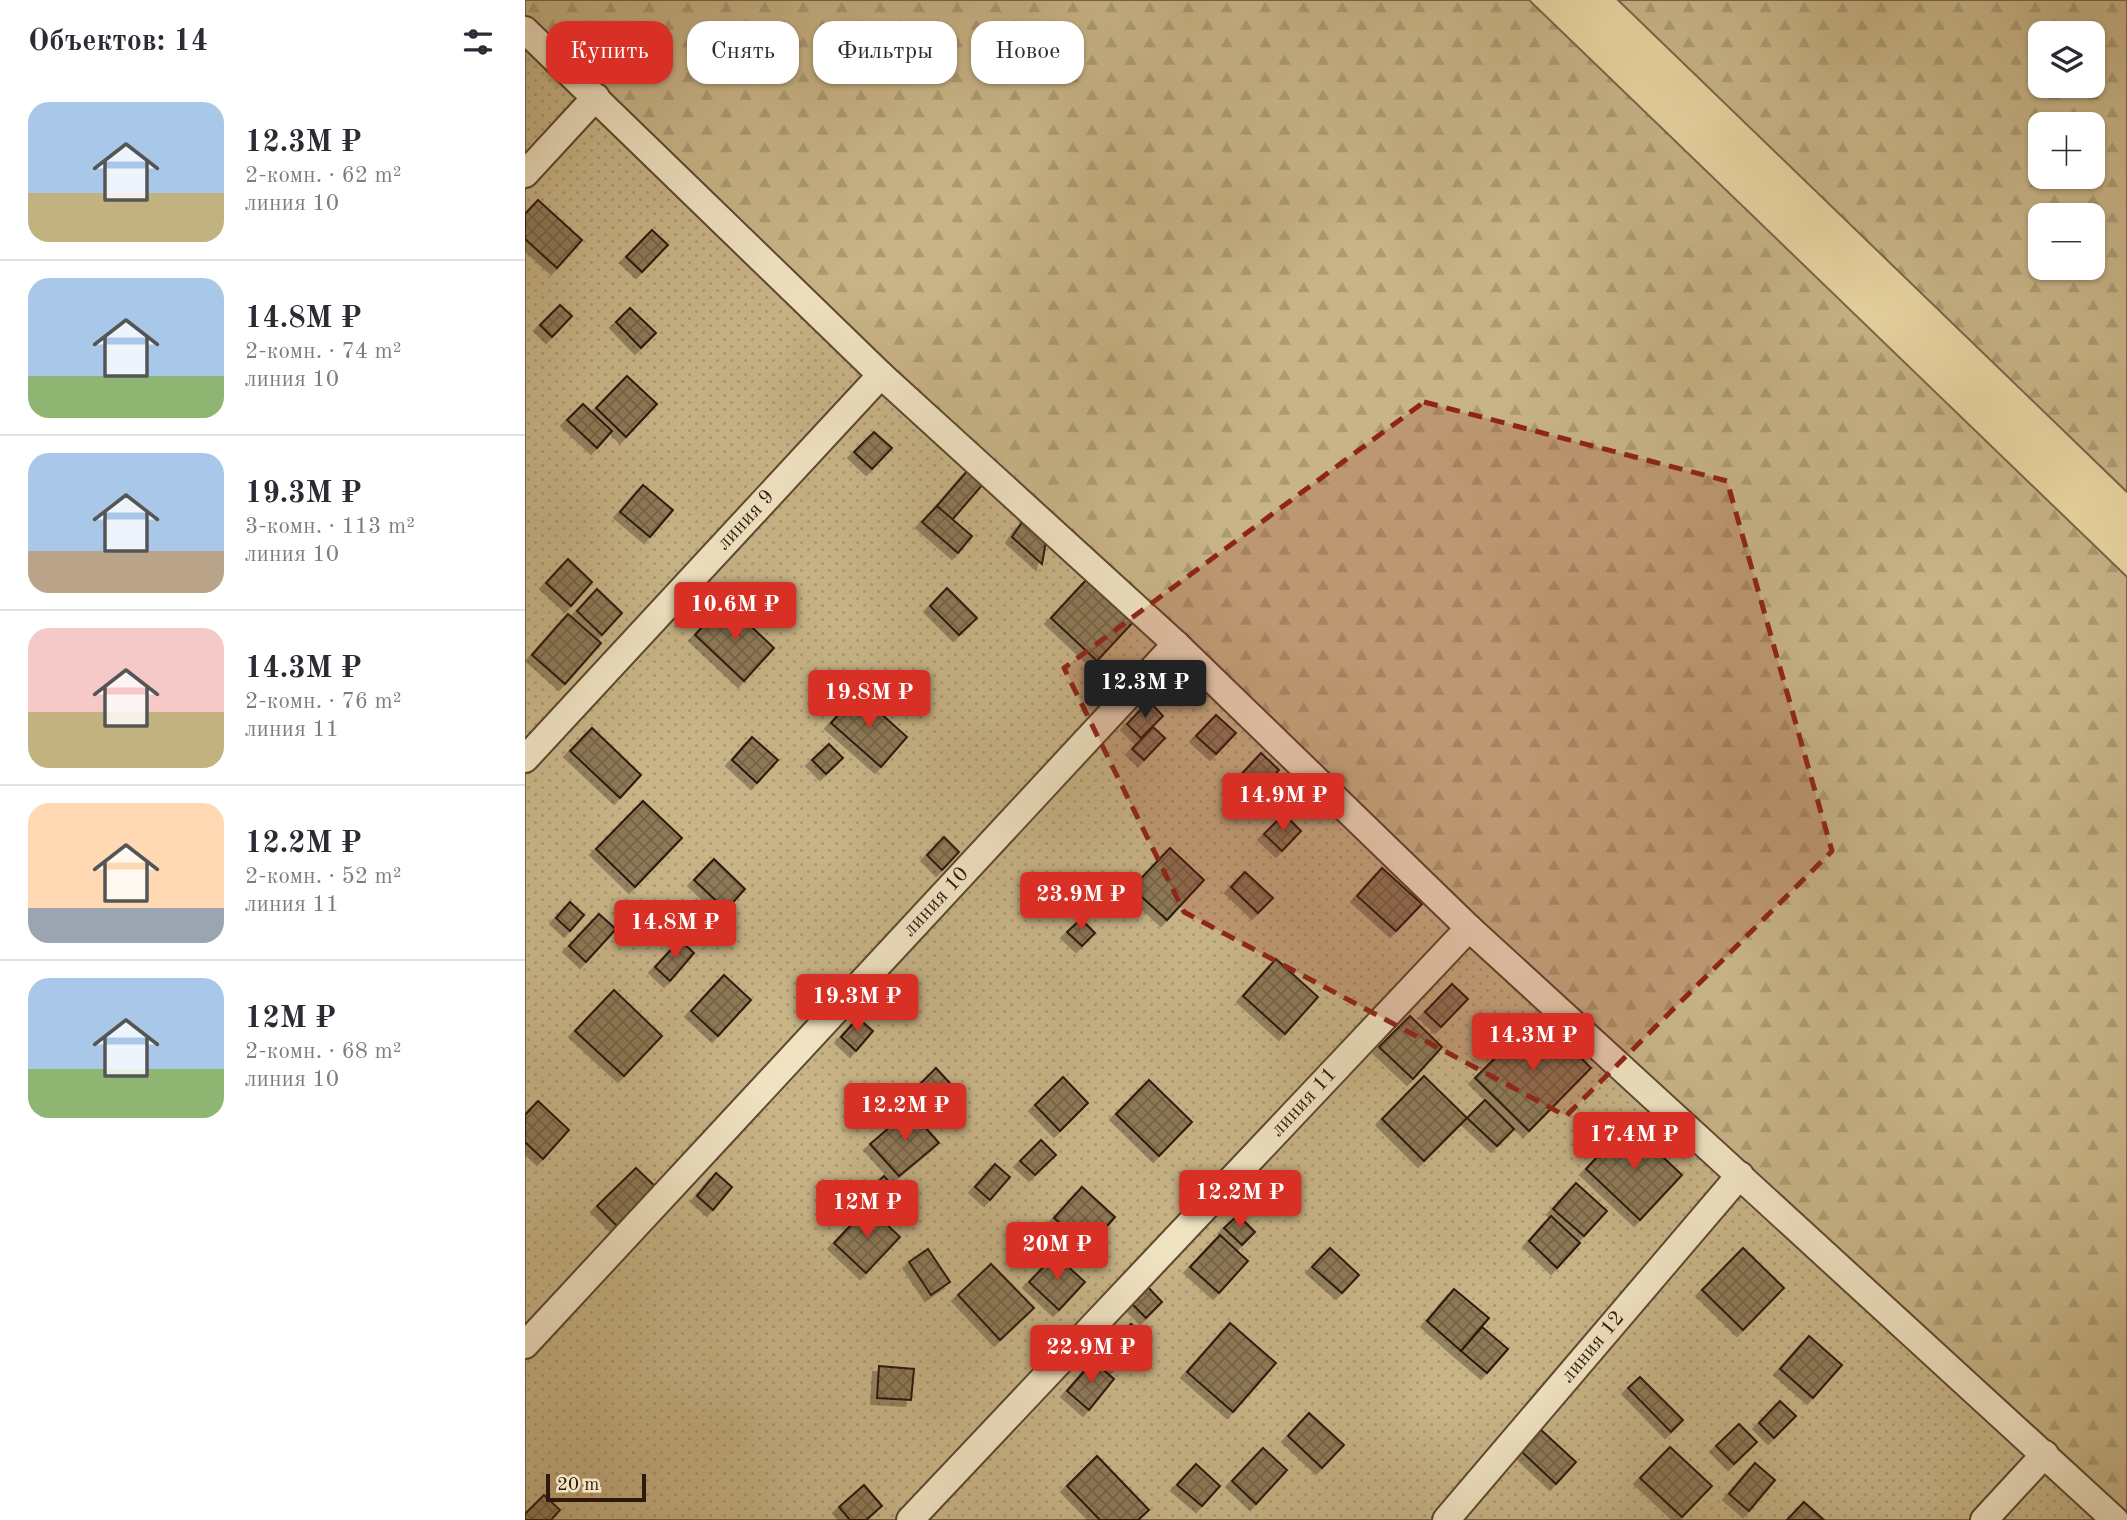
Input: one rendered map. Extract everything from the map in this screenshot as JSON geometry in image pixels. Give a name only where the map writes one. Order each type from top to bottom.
[{"type":"street","points":[[525,30],[881,375],[1176,644],[1469,928],[2115,1520]]},
{"type":"street","points":[[525,174],[596,97]]},
{"type":"street","name":"линия 9","points":[[525,759],[881,375]]},
{"type":"street","name":"линия 10","points":[[525,1345],[1176,644]]},
{"type":"street","name":"линия 11","points":[[909,1520],[1469,928]]},
{"type":"street","name":"линия 12","points":[[1446,1520],[1740,1175]]},
{"type":"street","points":[[1984,1520],[2045,1454]]},
{"type":"highlighted area","points":[[1424,402],[1727,481],[1832,851],[1566,1116],[1184,912],[1064,668]]},
{"type":"green space","points":[[525,0],[1529,0],[2127,577],[2127,1520],[2115,1520],[583,84],[673,84],[673,21],[546,21],[546,50],[525,30]]},
{"type":"green space","points":[[1618,0],[2127,0],[2127,492]]},
{"type":"green space","points":[[525,30],[546,50],[546,84],[583,84],[2115,1520],[525,1520]]},
{"type":"building","points":[[538,200],[582,240],[557,268],[525,239],[525,214]]},
{"type":"building","points":[[652,230],[668,245],[642,272],[626,257]]},
{"type":"building","points":[[560,305],[572,316],[552,337],[540,325]]},
{"type":"building","points":[[630,308],[656,333],[641,348],[616,322]]},
{"type":"building","points":[[627,376],[657,404],[626,437],[596,408]]},
{"type":"building","points":[[583,404],[612,431],[597,448],[567,420]]},
{"type":"building","points":[[874,432],[892,448],[872,469],[854,452]]},
{"type":"building","points":[[968,470],[984,483],[952,520],[937,506]]},
{"type":"building","points":[[643,485],[673,510],[650,537],[620,512]]},
{"type":"building","points":[[937,506],[972,536],[958,553],[922,522]]},
{"type":"building","points":[[1022,522],[1046,541],[1042,564],[1012,537]]},
{"type":"building","points":[[568,559],[592,582],[571,606],[546,583]]},
{"type":"building","points":[[1088,578],[1135,620],[1097,661],[1051,618]]},
{"type":"building","points":[[947,588],[977,618],[959,635],[930,606]]},
{"type":"building","points":[[597,589],[622,613],[602,635],[577,611]]},
{"type":"building","points":[[725,602],[774,648],[744,681],[695,635]]},
{"type":"building","points":[[568,614],[601,643],[565,684],[532,655]]},
{"type":"building","points":[[858,693],[907,737],[881,767],[831,723]]},
{"type":"building","points":[[1149,701],[1163,716],[1141,738],[1127,724]]},
{"type":"building","points":[[1216,715],[1236,733],[1216,754],[1196,736]]},
{"type":"building","points":[[1153,727],[1165,738],[1144,760],[1132,749]]},
{"type":"building","points":[[592,728],[641,775],[620,798],[570,751]]},
{"type":"building","points":[[752,737],[778,760],[757,783],[732,760]]},
{"type":"building","points":[[829,744],[843,758],[826,774],[812,760]]},
{"type":"building","points":[[1261,753],[1279,770],[1255,796],[1237,779]]},
{"type":"building","points":[[643,801],[682,838],[635,887],[596,849]]},
{"type":"building","points":[[1284,814],[1301,831],[1282,851],[1264,834]]},
{"type":"building","points":[[944,837],[959,852],[942,870],[927,855]]},
{"type":"building","points":[[1170,848],[1204,880],[1167,920],[1132,888]]},
{"type":"building","points":[[714,859],[745,889],[726,910],[694,880]]},
{"type":"building","points":[[1382,868],[1422,904],[1396,931],[1357,896]]},
{"type":"building","points":[[1245,872],[1273,898],[1258,913],[1231,887]]},
{"type":"building","points":[[570,902],[584,915],[570,931],[556,918]]},
{"type":"building","points":[[599,914],[616,929],[586,962],[569,946]]},
{"type":"building","points":[[1081,919],[1095,933],[1082,946],[1067,932]]},
{"type":"building","points":[[680,940],[694,953],[670,981],[655,967]]},
{"type":"building","points":[[1276,959],[1318,997],[1285,1034],[1243,996]]},
{"type":"building","points":[[724,975],[751,1000],[718,1036],[691,1011]]},
{"type":"building","points":[[1452,984],[1468,999],[1441,1027],[1425,1012]]},
{"type":"building","points":[[614,990],[662,1036],[624,1076],[575,1031]]},
{"type":"building","points":[[1538,1015],[1591,1068],[1529,1131],[1475,1078]]},
{"type":"building","points":[[1410,1016],[1442,1047],[1413,1079],[1379,1047]]},
{"type":"building","points":[[858,1018],[873,1031],[856,1051],[841,1037]]},
{"type":"building","points":[[936,1068],[958,1092],[942,1107],[921,1083]]},
{"type":"building","points":[[1424,1076],[1467,1118],[1424,1161],[1382,1119]]},
{"type":"building","points":[[1063,1077],[1088,1103],[1060,1131],[1035,1105]]},
{"type":"building","points":[[1149,1080],[1192,1122],[1159,1156],[1116,1114]]},
{"type":"building","points":[[1485,1100],[1514,1129],[1497,1146],[1467,1118]]},
{"type":"building","points":[[538,1101],[569,1130],[543,1159],[525,1142],[525,1115]]},
{"type":"building","points":[[910,1110],[939,1143],[899,1176],[870,1144]]},
{"type":"building","points":[[1628,1124],[1682,1175],[1640,1220],[1586,1169]]},
{"type":"building","points":[[1041,1140],[1056,1155],[1035,1175],[1020,1161]]},
{"type":"building","points":[[995,1164],[1010,1177],[990,1200],[975,1187]]},
{"type":"building","points":[[636,1168],[659,1190],[620,1229],[597,1206]]},
{"type":"building","points":[[716,1173],[732,1187],[713,1210],[697,1196]]},
{"type":"building","points":[[884,1176],[906,1200],[893,1212],[871,1188]]},
{"type":"building","points":[[1576,1183],[1607,1211],[1584,1236],[1553,1209]]},
{"type":"building","points":[[1082,1187],[1115,1217],[1088,1248],[1054,1218]]},
{"type":"building","points":[[868,1207],[900,1237],[866,1273],[834,1243]]},
{"type":"building","points":[[1238,1215],[1255,1232],[1242,1245],[1224,1228]]},
{"type":"building","points":[[1551,1216],[1580,1243],[1557,1268],[1529,1241]]},
{"type":"building","points":[[1220,1235],[1248,1261],[1219,1293],[1190,1267]]},
{"type":"building","points":[[1330,1248],[1359,1275],[1342,1293],[1312,1267]]},
{"type":"building","points":[[1743,1248],[1784,1288],[1743,1330],[1702,1290]]},
{"type":"building","points":[[928,1249],[950,1282],[931,1295],[909,1262]]},
{"type":"building","points":[[1055,1255],[1085,1282],[1059,1310],[1029,1282]]},
{"type":"building","points":[[991,1264],[1034,1308],[1000,1340],[958,1295]]},
{"type":"building","points":[[1144,1283],[1162,1302],[1146,1318],[1127,1299]]},
{"type":"building","points":[[1454,1289],[1489,1318],[1461,1351],[1427,1321]]},
{"type":"building","points":[[1230,1323],[1276,1363],[1233,1412],[1187,1372]]},
{"type":"building","points":[[1131,1324],[1145,1336],[1116,1368],[1102,1355]]},
{"type":"building","points":[[1482,1327],[1508,1349],[1487,1373],[1461,1351]]},
{"type":"building","points":[[1809,1336],[1842,1365],[1813,1398],[1780,1369]]},
{"type":"building","points":[[1093,1361],[1114,1379],[1089,1410],[1067,1391]]},
{"type":"building","points":[[879,1366],[914,1369],[911,1400],[877,1398]]},
{"type":"building","points":[[1640,1377],[1683,1420],[1671,1432],[1628,1388]]},
{"type":"building","points":[[1780,1401],[1796,1416],[1774,1438],[1759,1423]]},
{"type":"building","points":[[1309,1413],[1344,1445],[1322,1468],[1288,1436]]},
{"type":"building","points":[[1739,1424],[1757,1442],[1734,1464],[1716,1446]]},
{"type":"building","points":[[1540,1429],[1576,1462],[1556,1484],[1520,1450]]},
{"type":"building","points":[[1670,1447],[1712,1486],[1682,1517],[1640,1478]]},
{"type":"building","points":[[1263,1448],[1287,1470],[1256,1504],[1232,1481]]},
{"type":"building","points":[[1097,1456],[1149,1510],[1138,1520],[1100,1520],[1067,1486]]},
{"type":"building","points":[[1755,1463],[1775,1480],[1749,1511],[1729,1494]]},
{"type":"building","points":[[1196,1464],[1220,1486],[1202,1506],[1177,1485]]},
{"type":"building","points":[[864,1485],[882,1506],[866,1520],[850,1520],[839,1507]]},
{"type":"building","points":[[544,1495],[560,1510],[551,1520],[525,1520],[525,1514]]},
{"type":"building","points":[[1804,1502],[1824,1520],[1787,1520]]}]
